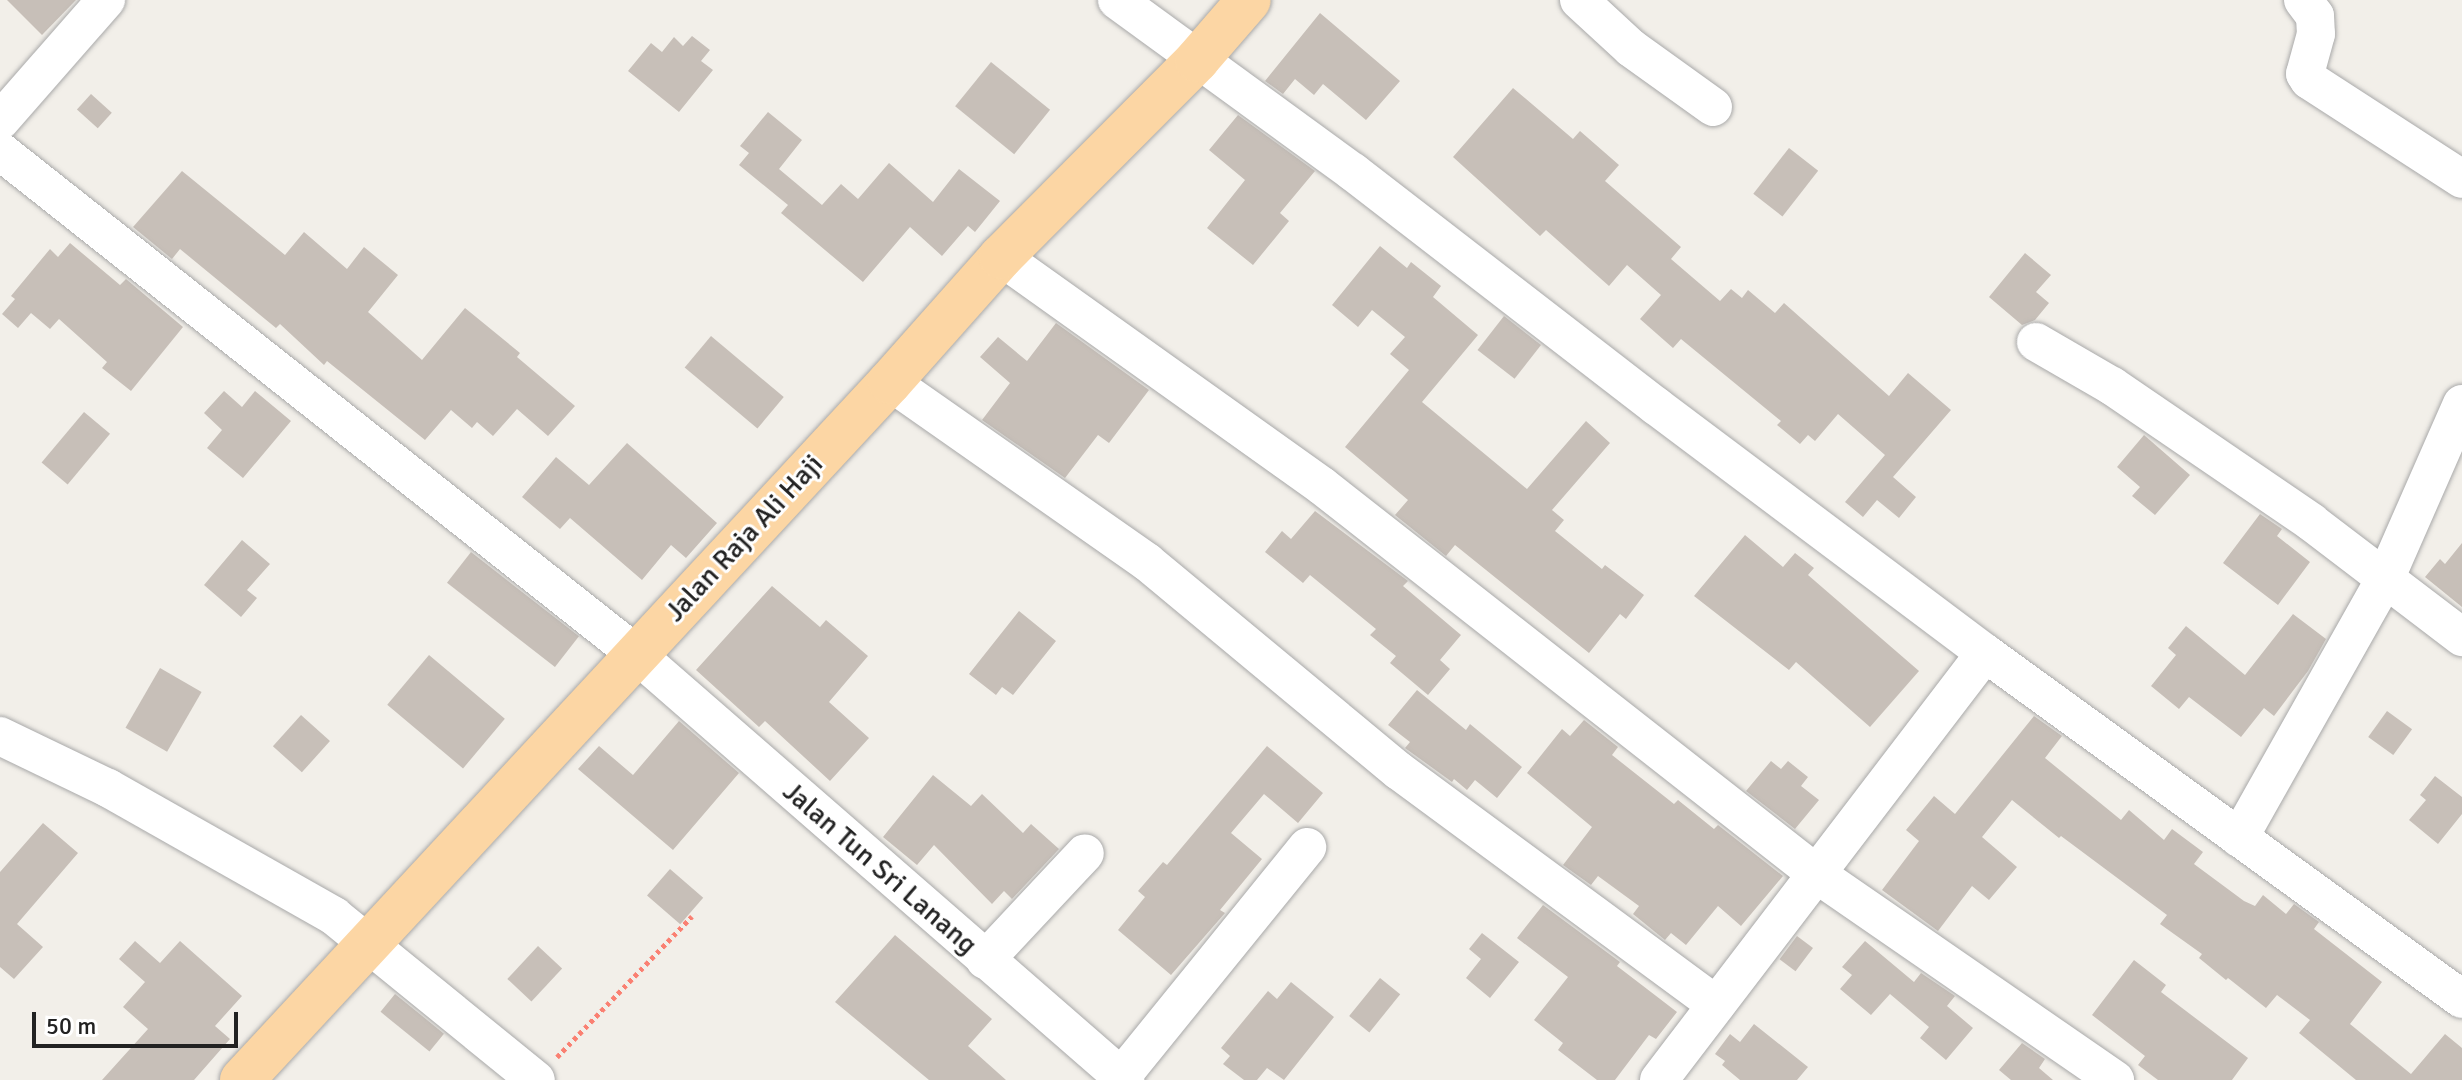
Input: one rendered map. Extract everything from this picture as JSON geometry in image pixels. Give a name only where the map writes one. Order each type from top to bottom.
[{"type":"main road","name":"Jalan Raja Ali Haji","points":[[242,1080],[890,382],[1001,257],[1197,60],[1249,0]]},
{"type":"street","points":[[0,121],[106,0]]},
{"type":"street","points":[[1117,0],[1353,172],[1656,406],[1985,653],[2462,999]]},
{"type":"street","points":[[1579,0],[1631,48],[1713,107]]},
{"type":"street","points":[[2303,0],[2315,16],[2316,34],[2305,74],[2309,80],[2462,179]]},
{"type":"street","name":"Jalan Tun Sri Lanang","points":[[0,151],[636,654],[1123,1078]]},
{"type":"street","points":[[1001,257],[1322,486],[1818,875],[2115,1080]]},
{"type":"street","points":[[2036,342],[2137,403],[2386,577],[2462,637]]},
{"type":"street","points":[[890,382],[1147,562],[1399,771],[1716,1005]]},
{"type":"street","points":[[2239,838],[2386,577],[2457,430]]},
{"type":"street","points":[[1659,1080],[1985,653]]},
{"type":"street","points":[[0,736],[108,788],[312,903],[383,928],[541,1074]]},
{"type":"street","points":[[1123,1078],[1307,847]]},
{"type":"street","points":[[985,960],[1085,853]]},
{"type":"path","points":[[541,1074],[692,916]]},
{"type":"building","points":[[7,0],[76,0],[42,35]]},
{"type":"building","points":[[1320,13],[1400,81],[1366,120],[1323,84],[1314,95],[1295,79],[1283,94],[1265,81]]},
{"type":"building","points":[[692,36],[710,50],[701,61],[713,70],[679,112],[628,71],[651,43],[662,52],[674,37],[683,46]]},
{"type":"building","points":[[991,62],[1050,110],[1014,154],[955,106]]},
{"type":"building","points":[[1513,88],[1573,139],[1580,131],[1619,165],[1605,181],[1681,247],[1671,259],[1720,301],[1731,289],[1742,298],[1748,290],[1775,313],[1784,303],[1889,396],[1908,373],[1951,410],[1893,477],[1916,497],[1899,518],[1877,500],[1863,517],[1845,502],[1885,455],[1838,414],[1815,441],[1808,435],[1800,444],[1777,425],[1781,421],[1681,339],[1673,348],[1640,319],[1661,295],[1627,265],[1609,286],[1546,230],[1540,236],[1453,157]]},
{"type":"building","points":[[91,94],[112,113],[98,128],[77,110]]},
{"type":"building","points":[[768,112],[802,140],[779,169],[822,205],[841,184],[858,199],[889,163],[933,202],[959,169],[1000,201],[975,232],[968,226],[942,256],[910,227],[863,282],[781,213],[788,205],[739,165],[749,153],[740,146]]},
{"type":"building","points":[[1238,115],[1315,171],[1280,213],[1289,221],[1253,265],[1207,228],[1245,180],[1209,150]]},
{"type":"building","points":[[1789,148],[1818,171],[1782,216],[1753,194]]},
{"type":"building","points":[[182,171],[285,255],[304,232],[347,269],[364,247],[398,275],[368,312],[422,360],[465,308],[520,353],[517,357],[575,406],[548,436],[517,409],[493,436],[477,422],[472,428],[451,410],[425,440],[327,361],[324,365],[280,324],[276,328],[180,249],[172,259],[133,227]]},
{"type":"building","points":[[70,243],[120,285],[126,279],[183,327],[131,391],[102,368],[107,362],[59,319],[50,329],[31,313],[18,328],[2,314],[15,299],[11,296],[50,249],[58,257]]},
{"type":"building","points":[[1380,246],[1407,268],[1411,262],[1441,286],[1433,297],[1478,335],[1422,402],[1527,489],[1586,421],[1610,443],[1552,510],[1564,520],[1555,531],[1602,569],[1605,565],[1644,595],[1626,619],[1620,614],[1589,653],[1455,545],[1446,556],[1395,515],[1408,500],[1345,447],[1409,370],[1390,354],[1405,337],[1372,310],[1358,327],[1332,305]]},
{"type":"building","points":[[2025,253],[2051,275],[2036,292],[2049,303],[2035,320],[2022,325],[1989,297]]},
{"type":"building","points":[[1504,316],[1541,345],[1515,379],[1478,350]]},
{"type":"building","points":[[1056,323],[1149,390],[1109,443],[1098,435],[1065,478],[982,420],[1010,383],[980,357],[998,337],[1027,361]]},
{"type":"building","points":[[711,336],[784,397],[757,428],[685,367]]},
{"type":"building","points":[[224,391],[242,407],[255,391],[291,421],[243,478],[207,448],[222,430],[204,413]]},
{"type":"building","points":[[84,412],[110,434],[68,484],[42,463]]},
{"type":"building","points":[[2144,435],[2190,475],[2155,515],[2132,496],[2140,487],[2117,467]]},
{"type":"building","points":[[627,443],[717,523],[686,558],[671,545],[642,580],[570,518],[560,529],[522,497],[556,457],[589,485]]},
{"type":"building","points":[[1315,511],[1408,581],[1403,586],[1461,635],[1440,660],[1450,669],[1428,695],[1390,663],[1396,656],[1370,635],[1376,629],[1310,575],[1303,583],[1265,552],[1282,531],[1291,539]]},
{"type":"building","points":[[2260,514],[2282,529],[2277,536],[2310,562],[2278,605],[2223,563]]},
{"type":"building","points":[[1745,535],[1783,567],[1795,553],[1814,568],[1808,575],[1919,671],[1870,727],[1796,662],[1789,670],[1694,596]]},
{"type":"building","points":[[242,540],[270,564],[247,590],[257,598],[241,617],[204,585]]},
{"type":"building","points":[[2462,543],[2462,607],[2425,577],[2440,559],[2445,564]]},
{"type":"building","points":[[471,552],[579,636],[555,667],[447,583]]},
{"type":"building","points":[[772,586],[820,627],[826,620],[868,656],[829,702],[869,738],[830,781],[765,721],[759,727],[696,670]]},
{"type":"building","points":[[1019,611],[1056,641],[1013,695],[1002,687],[996,695],[969,674]]},
{"type":"building","points":[[2293,614],[2326,639],[2308,671],[2274,716],[2264,708],[2241,737],[2189,697],[2179,709],[2151,686],[2176,655],[2168,648],[2186,626],[2245,675]]},
{"type":"building","points":[[429,655],[505,719],[463,768],[387,705]]},
{"type":"building","points":[[160,668],[202,692],[167,752],[126,728]]},
{"type":"building","points":[[1417,690],[1466,730],[1470,724],[1522,767],[1497,798],[1475,780],[1467,790],[1454,779],[1452,782],[1405,748],[1410,742],[1388,725]]},
{"type":"building","points":[[2387,711],[2412,729],[2393,755],[2368,737]]},
{"type":"building","points":[[301,715],[330,741],[302,772],[273,746]]},
{"type":"building","points":[[2034,716],[2062,736],[2045,758],[2121,820],[2129,810],[2164,840],[2172,829],[2203,852],[2194,864],[2244,901],[2255,906],[2263,895],[2286,914],[2294,904],[2319,922],[2314,929],[2382,982],[2350,1024],[2411,1074],[2445,1034],[2462,1048],[2462,1080],[2356,1080],[2299,1033],[2310,1020],[2277,995],[2266,1008],[2228,978],[2226,980],[2199,958],[2202,954],[2160,924],[2167,915],[2061,836],[2059,838],[2012,800],[1982,837],[2017,867],[1989,900],[1972,886],[1938,931],[1882,890],[1919,841],[1906,830],[1934,796],[1955,814]]},
{"type":"building","points":[[1584,720],[1618,747],[1612,755],[1674,804],[1678,800],[1714,829],[1718,825],[1783,876],[1741,926],[1718,906],[1686,945],[1671,933],[1665,940],[1633,914],[1639,906],[1598,876],[1591,885],[1563,865],[1592,827],[1527,773],[1562,729],[1570,736]]},
{"type":"building","points":[[679,721],[739,773],[673,850],[578,769],[599,746],[633,775]]},
{"type":"building","points":[[1267,746],[1323,793],[1298,823],[1264,794],[1231,833],[1262,859],[1220,910],[1225,913],[1171,975],[1118,930],[1145,897],[1138,891],[1163,862],[1167,865]]},
{"type":"building","points":[[1771,761],[1781,769],[1788,761],[1808,777],[1801,786],[1819,800],[1795,829],[1746,791]]},
{"type":"building","points":[[933,775],[971,806],[982,794],[1023,833],[1031,824],[1059,849],[1012,899],[1004,891],[992,904],[934,845],[917,865],[883,837]]},
{"type":"building","points":[[2435,776],[2462,797],[2462,814],[2438,844],[2409,820],[2426,800],[2420,795]]},
{"type":"building","points":[[43,823],[78,853],[17,924],[43,947],[14,979],[0,967],[0,872]]},
{"type":"building","points":[[670,869],[703,898],[680,924],[647,895]]},
{"type":"building","points":[[1543,905],[1620,962],[1617,966],[1677,1012],[1656,1039],[1649,1035],[1615,1080],[1597,1080],[1558,1050],[1563,1043],[1534,1020],[1568,977],[1517,938]]},
{"type":"building","points":[[1482,933],[1519,962],[1490,998],[1466,978],[1481,959],[1469,949]]},
{"type":"building","points":[[895,935],[992,1019],[968,1046],[1006,1080],[929,1080],[835,1002]]},
{"type":"building","points":[[1797,936],[1813,948],[1796,971],[1780,959]]},
{"type":"building","points":[[135,941],[160,963],[180,941],[242,996],[215,1026],[230,1039],[194,1080],[102,1080],[148,1029],[123,1007],[145,982],[119,959]]},
{"type":"building","points":[[1865,941],[1914,982],[1921,973],[1955,996],[1947,1006],[1973,1028],[1946,1060],[1920,1038],[1929,1027],[1890,994],[1871,1015],[1840,989],[1852,975],[1842,967]]},
{"type":"building","points":[[538,946],[562,969],[531,1001],[507,979]]},
{"type":"building","points":[[2134,960],[2166,985],[2161,992],[2248,1058],[2232,1080],[2158,1080],[2138,1065],[2145,1056],[2092,1015]]},
{"type":"building","points":[[1380,978],[1400,994],[1369,1032],[1349,1016]]},
{"type":"building","points":[[1291,982],[1334,1017],[1284,1080],[1267,1068],[1257,1080],[1244,1080],[1223,1064],[1230,1056],[1221,1048],[1268,991],[1277,999]]},
{"type":"building","points":[[395,994],[444,1034],[429,1052],[381,1012]]},
{"type":"building","points":[[1754,1024],[1808,1067],[1797,1080],[1740,1080],[1722,1065],[1725,1061],[1715,1054],[1730,1034],[1740,1042]]},
{"type":"building","points":[[2022,1043],[2045,1059],[2039,1068],[2053,1080],[2011,1080],[1999,1070]]}]
